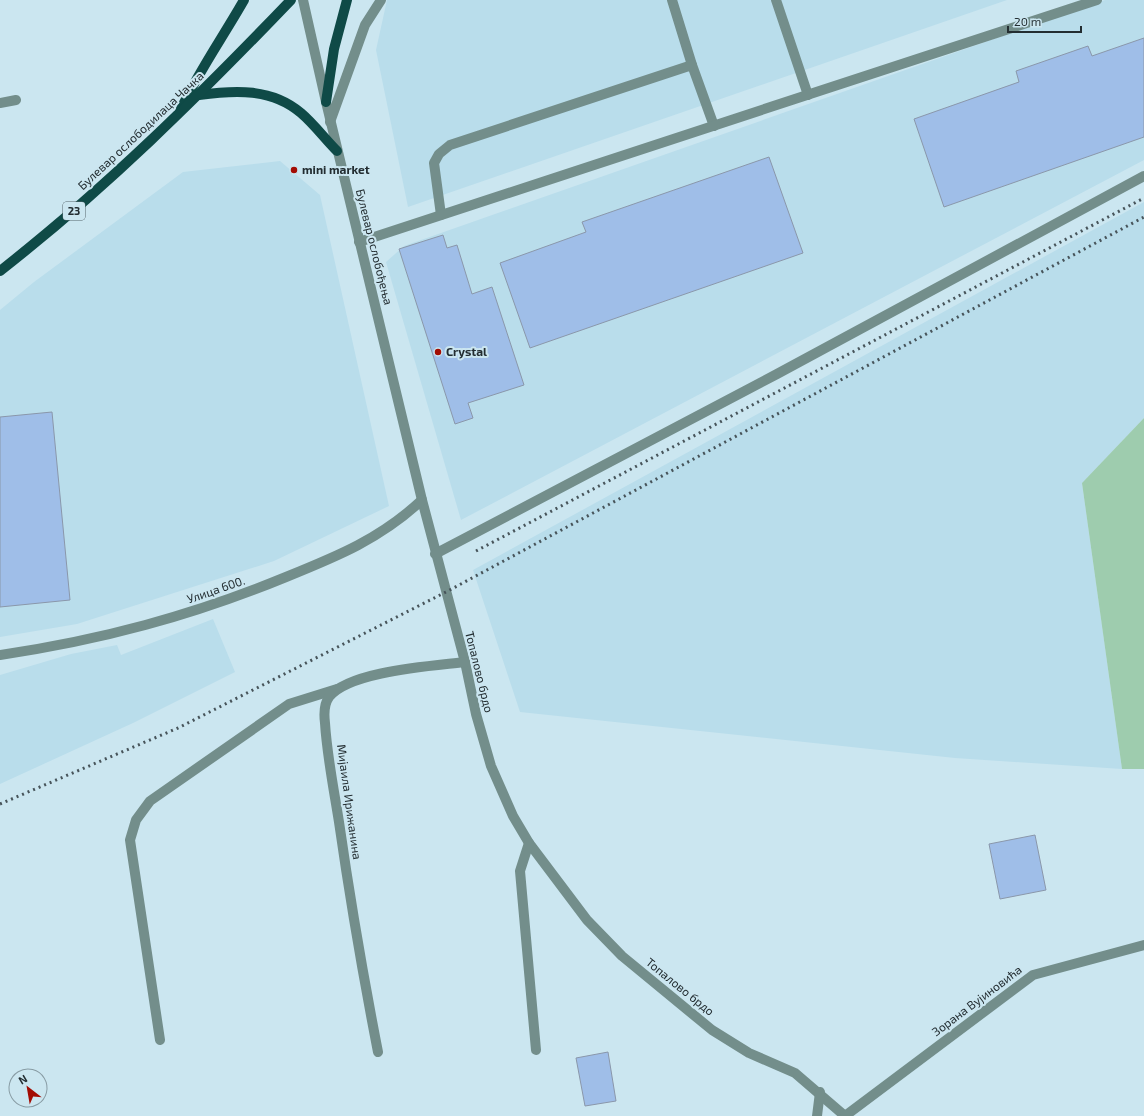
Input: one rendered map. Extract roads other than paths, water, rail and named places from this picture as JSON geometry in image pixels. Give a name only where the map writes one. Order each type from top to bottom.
[{"type":"main road","points":[[178,115],[206,61],[229,27],[244,0]]},
{"type":"main road","name":"Булевар ослободилаца Чачка","points":[[0,271],[71,214],[178,115],[291,0]]},
{"type":"main road","points":[[326,102],[334,49],[347,0]]},
{"type":"main road","points":[[199,95],[242,92],[277,98],[302,114],[337,151]]},
{"type":"street","name":"Булевар ослобођења","points":[[303,0],[330,122],[422,500]]},
{"type":"street","points":[[330,122],[365,25],[381,0]]},
{"type":"street","points":[[672,0],[692,65],[714,126]]},
{"type":"street","points":[[776,0],[808,95]]},
{"type":"street","points":[[359,242],[1098,0]]},
{"type":"street","points":[[441,216],[434,163],[439,154],[450,145],[692,65]]},
{"type":"street","points":[[0,102],[16,100]]},
{"type":"street","points":[[435,554],[784,370],[1144,176]]},
{"type":"street","name":"Топалово брдо","points":[[422,500],[435,554],[465,662],[476,714],[491,766],[513,816],[529,843],[587,920],[622,956],[659,988],[731,1043],[749,1053],[795,1073],[820,1092],[845,1116]]},
{"type":"street","name":"Улица 600.","points":[[0,655],[90,640],[126,632],[250,592],[309,568],[372,538],[404,517],[422,500]]},
{"type":"street","name":"Мијаила Ирижанина","points":[[378,1052],[345,868],[325,724],[326,702],[340,688],[369,677],[392,672],[465,662]]},
{"type":"street","points":[[160,1040],[130,840],[136,820],[150,801],[289,704],[340,688]]},
{"type":"street","points":[[529,843],[520,871],[536,1050]]},
{"type":"street","name":"Зорана Вујиновића","points":[[845,1116],[1033,975],[1144,945]]},
{"type":"street","points":[[817,1116],[820,1092]]},
{"type":"railway","points":[[476,551],[1144,198]]},
{"type":"railway","points":[[0,804],[178,728],[446,592],[1144,217]]},
{"type":"place","name":"mini market","points":[[294,170]]},
{"type":"place","name":"Crystal","points":[[438,352]]}]
